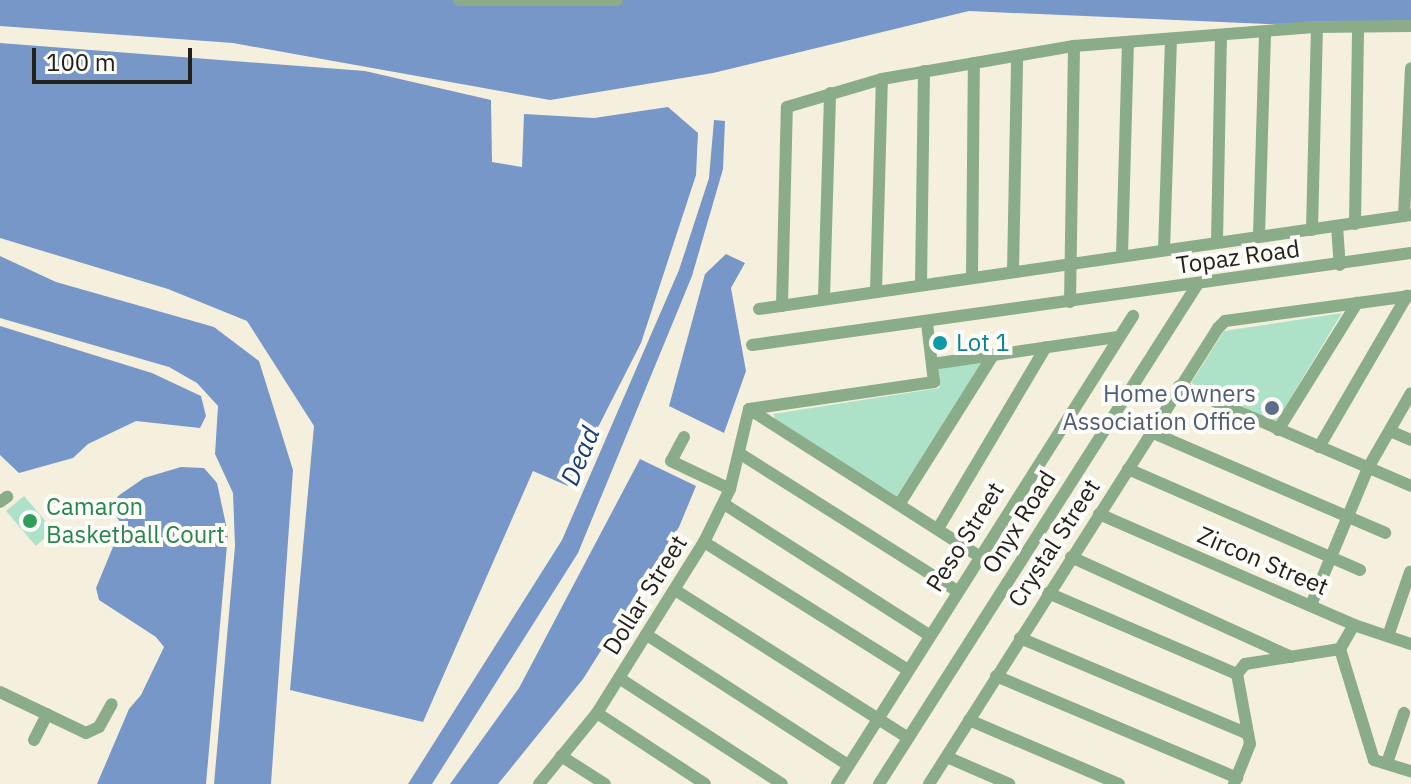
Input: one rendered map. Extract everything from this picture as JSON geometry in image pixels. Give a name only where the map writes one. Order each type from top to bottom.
[{"type":"street","points":[[459,0],[617,0]]},
{"type":"street","points":[[782,306],[787,107],[882,79],[1074,46],[1265,34],[1317,27],[1411,26]]},
{"type":"street","points":[[1312,230],[1317,27]]},
{"type":"street","points":[[1355,224],[1358,27]]},
{"type":"street","points":[[1259,236],[1265,34]]},
{"type":"street","points":[[1217,242],[1221,36]]},
{"type":"street","points":[[1164,250],[1171,41]]},
{"type":"street","points":[[1122,256],[1128,43]]},
{"type":"street","points":[[1070,302],[1074,46]]},
{"type":"street","points":[[1013,272],[1017,56]]},
{"type":"street","points":[[972,278],[974,63]]},
{"type":"street","points":[[759,309],[1408,216],[1411,68]]},
{"type":"street","points":[[921,285],[924,71]]},
{"type":"street","points":[[876,291],[882,79]]},
{"type":"street","points":[[824,298],[830,93]]},
{"type":"street","points":[[1337,226],[1340,265]]},
{"type":"street","name":"Topaz Road","points":[[752,345],[927,323],[1411,253]]},
{"type":"street","name":"Onyx Road","points":[[882,780],[1197,285]]},
{"type":"street","points":[[1278,430],[1357,303],[1409,296]]},
{"type":"street","points":[[1319,447],[1409,296]]},
{"type":"street","name":"Crystal Street","points":[[929,784],[1218,328],[1225,321],[1357,303]]},
{"type":"street","name":"Peso Street","points":[[837,784],[1133,316]]},
{"type":"street","points":[[749,409],[934,382],[927,323]]},
{"type":"street","points":[[932,364],[1118,337]]},
{"type":"street","points":[[939,527],[1046,347]]},
{"type":"street","points":[[900,503],[994,354]]},
{"type":"street","points":[[1179,386],[1411,486]]},
{"type":"street","points":[[1311,605],[1368,468],[1411,393]]},
{"type":"street","points":[[749,409],[939,527],[979,556]]},
{"type":"street","name":"Dollar Street","points":[[539,784],[597,713],[704,542],[730,489],[749,409]]},
{"type":"street","points":[[1390,431],[1411,440]]},
{"type":"street","points":[[1151,432],[1385,533]]},
{"type":"street","points":[[684,437],[671,461],[730,489]]},
{"type":"street","points":[[739,453],[957,591]]},
{"type":"street","points":[[1128,469],[1360,570]]},
{"type":"street","points":[[724,504],[929,635]]},
{"type":"street","name":"Zircon Street","points":[[1099,514],[1354,625],[1411,644]]},
{"type":"street","points":[[704,542],[908,670]]},
{"type":"street","points":[[1071,557],[1292,657]]},
{"type":"street","points":[[1388,636],[1410,572]]},
{"type":"street","points":[[675,590],[908,738]]},
{"type":"street","points":[[1048,593],[1237,674]]},
{"type":"street","points":[[1354,625],[1340,649],[1370,751],[1374,760],[1411,771]]},
{"type":"street","points":[[647,635],[848,765]]},
{"type":"street","points":[[1020,638],[1248,734]]},
{"type":"street","points":[[996,676],[1236,781],[1250,744],[1237,674],[1245,664],[1340,649]]},
{"type":"street","points":[[619,678],[782,784]]},
{"type":"street","points":[[0,692],[90,733],[112,704]]},
{"type":"street","points":[[597,713],[705,784]]},
{"type":"street","points":[[1387,763],[1404,713]]},
{"type":"street","points":[[34,740],[47,714]]},
{"type":"street","points":[[969,720],[1119,784]]},
{"type":"street","points":[[561,756],[605,784]]},
{"type":"street","points":[[947,757],[1009,784]]},
{"type":"street","points":[[882,780],[898,784]]},
{"type":"green space","points":[[1342,313],[1276,422],[1191,383],[1224,331]]},
{"type":"green space","points":[[983,362],[897,496],[777,422],[773,414],[939,388],[939,368]]},
{"type":"green space","name":"Camaron Basketball Court","points":[[24,496],[53,530],[36,546],[6,511]]},
{"type":"water","points":[[0,0],[1411,0],[1411,22],[1267,24],[969,11],[713,73],[550,100],[233,43],[0,26]]},
{"type":"water","name":"Dead","points":[[0,43],[365,71],[491,100],[492,162],[522,167],[524,114],[594,118],[668,107],[698,133],[696,175],[641,343],[568,486],[533,471],[423,722],[290,690],[314,426],[247,321],[168,289],[0,238]]},
{"type":"water","points":[[714,120],[725,121],[723,169],[692,276],[578,553],[432,784],[408,784],[562,540],[679,270],[709,178]]},
{"type":"water","points":[[726,254],[745,263],[731,288],[746,371],[724,433],[669,406],[705,274]]},
{"type":"water","points":[[0,256],[56,282],[214,327],[259,361],[293,470],[271,784],[214,784],[235,546],[233,493],[215,454],[218,406],[197,383],[169,367],[0,318]]},
{"type":"water","points":[[0,326],[152,373],[201,396],[206,416],[200,428],[136,421],[88,444],[73,458],[19,473],[0,455]]},
{"type":"water","points":[[640,459],[696,486],[679,527],[583,679],[498,784],[450,784],[519,688]]},
{"type":"water","points":[[181,467],[204,468],[217,483],[228,534],[206,784],[97,784],[129,709],[141,695],[164,647],[156,637],[99,600],[96,588],[122,525],[112,510],[118,496],[144,478]]},
{"type":"place","name":"Lot 1","points":[[940,343]]},
{"type":"place","name":"Home Owners Association Office","points":[[1272,408]]},
{"type":"place","name":"Camaron Basketball Court","points":[[30,521]]}]
